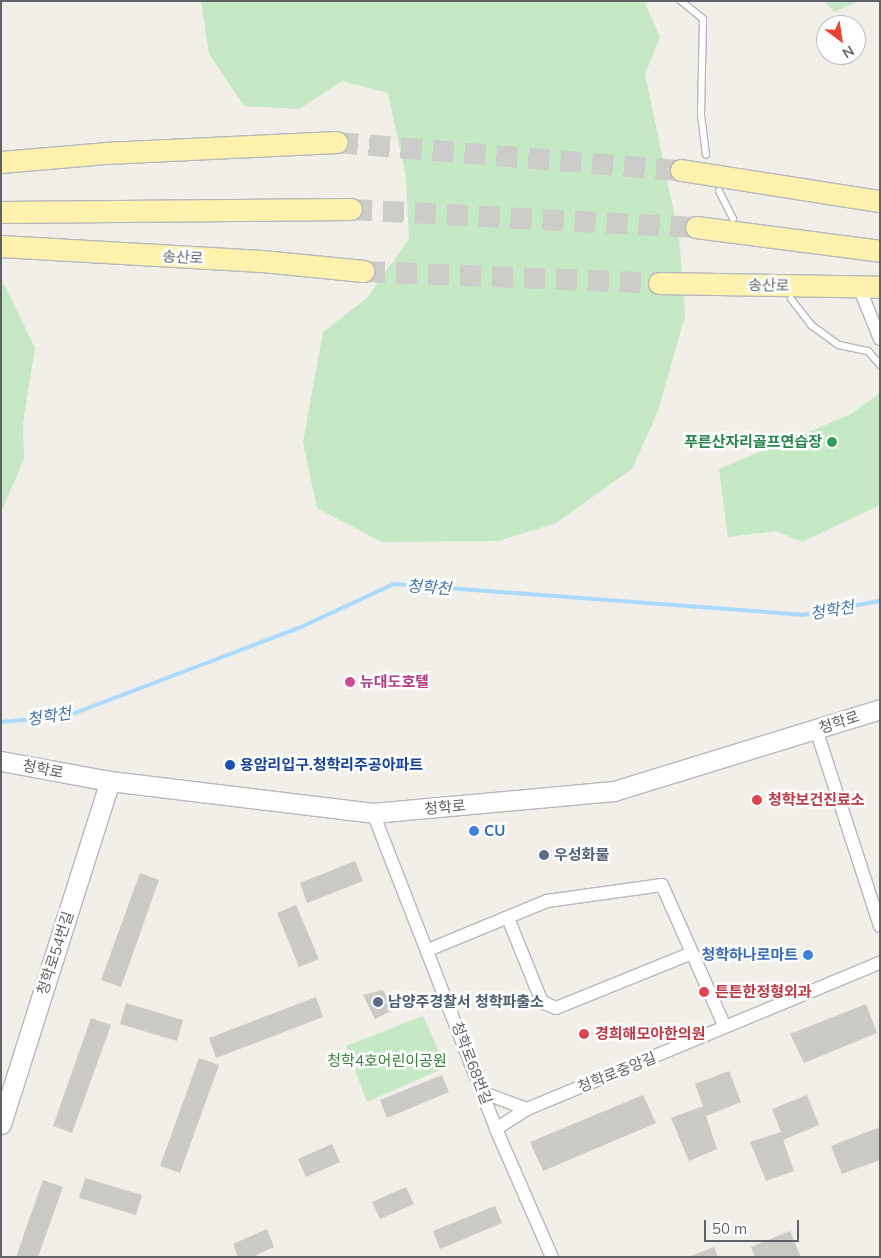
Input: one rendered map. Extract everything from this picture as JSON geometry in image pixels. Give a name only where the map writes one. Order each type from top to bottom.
[{"type":"main road","points":[[1,162],[105,153],[337,142]]},
{"type":"main road","points":[[680,170],[880,201]]},
{"type":"main road","points":[[1,212],[351,209]]},
{"type":"main road","points":[[696,227],[880,251]]},
{"type":"main road","name":"송산로","points":[[1,246],[262,261],[364,270]]},
{"type":"main road","name":"송산로","points":[[659,283],[870,287]]},
{"type":"street","points":[[870,287],[880,339]]},
{"type":"street","name":"청학로","points":[[2,763],[110,781],[373,813],[614,791],[880,709]]},
{"type":"street","points":[[816,729],[880,926]]},
{"type":"street","name":"청학로54번길","points":[[1,1124],[110,781]]},
{"type":"street","name":"청학로68번길","points":[[373,813],[484,1093],[496,1129],[552,1257]]},
{"type":"street","points":[[428,950],[547,901],[662,885],[725,1027]]},
{"type":"street","points":[[508,918],[542,1002],[556,1008],[692,953]]},
{"type":"street","name":"청학로중앙길","points":[[496,1129],[527,1109],[880,963]]},
{"type":"street","points":[[484,1093],[527,1109]]},
{"type":"lane","points":[[681,1],[703,19],[701,115],[706,155]]},
{"type":"lane","points":[[719,191],[733,219]]},
{"type":"lane","points":[[791,299],[811,325],[838,345],[868,351],[880,365]]},
{"type":"green space","points":[[201,1],[644,1],[660,37],[645,74],[679,236],[685,316],[658,411],[632,469],[556,523],[498,541],[382,542],[317,508],[303,442],[323,332],[367,298],[409,239],[406,177],[388,93],[342,81],[299,109],[244,106],[209,54]]},
{"type":"green space","points":[[825,1],[859,1],[834,12]]},
{"type":"green space","points":[[4,284],[35,348],[23,423],[24,459],[1,512],[1,285]]},
{"type":"green space","name":"푸른산자리골프연습장","points":[[880,393],[880,505],[802,542],[776,531],[728,537],[719,469],[849,415]]},
{"type":"green space","name":"청학4호어린이공원","points":[[423,1016],[446,1067],[367,1102],[346,1046]]},
{"type":"building","points":[[355,861],[363,881],[307,903],[300,883]]},
{"type":"building","points":[[140,873],[159,880],[121,987],[101,980]]},
{"type":"building","points":[[296,905],[319,959],[299,967],[277,913]]},
{"type":"building","name":"남양주경찰서 청학파출소","points":[[383,990],[393,1010],[375,1019],[363,995]]},
{"type":"building","points":[[316,997],[323,1017],[216,1058],[209,1038]]},
{"type":"building","points":[[126,1003],[183,1020],[177,1041],[120,1024]]},
{"type":"building","points":[[866,1004],[877,1033],[804,1063],[790,1034]]},
{"type":"building","points":[[91,1018],[111,1025],[72,1133],[53,1126]]},
{"type":"building","points":[[199,1058],[219,1065],[180,1173],[160,1166]]},
{"type":"building","points":[[729,1071],[741,1102],[706,1116],[717,1149],[689,1161],[671,1118],[703,1106],[695,1084]]},
{"type":"building","points":[[442,1075],[449,1092],[387,1118],[380,1100]]},
{"type":"building","points":[[643,1095],[656,1123],[543,1171],[530,1142]]},
{"type":"building","points":[[807,1095],[819,1125],[783,1140],[794,1171],[766,1181],[750,1142],[781,1132],[772,1109]]},
{"type":"building","points":[[880,1127],[880,1160],[842,1174],[831,1146]]},
{"type":"building","points":[[332,1144],[340,1162],[306,1177],[298,1159]]},
{"type":"building","points":[[85,1178],[142,1195],[136,1215],[79,1198]]},
{"type":"building","points":[[43,1180],[63,1187],[38,1257],[16,1257]]},
{"type":"building","points":[[406,1187],[414,1204],[380,1219],[372,1202]]},
{"type":"building","points":[[495,1206],[502,1223],[440,1249],[433,1231]]},
{"type":"building","points":[[267,1229],[274,1247],[252,1257],[238,1257],[233,1244]]},
{"type":"building","points":[[790,1231],[801,1257],[755,1257],[751,1247]]},
{"type":"building","points":[[714,1247],[718,1257],[688,1257]]},
{"type":"waterway","name":"청학천","points":[[1,722],[67,716],[299,628],[394,584],[802,615],[880,601]]},
{"type":"tunnel","points":[[337,142],[681,170]]},
{"type":"tunnel","points":[[351,209],[696,227]]},
{"type":"tunnel","points":[[364,271],[659,283]]},
{"type":"place","name":"푸른산자리골프연습장","points":[[832,442]]},
{"type":"place","name":"뉴대도호텔","points":[[350,682]]},
{"type":"place","name":"용암리입구.청학리주공아파트","points":[[230,765]]},
{"type":"place","name":"청학보건진료소","points":[[757,800]]},
{"type":"place","name":"CU","points":[[474,831]]},
{"type":"place","name":"우성화물","points":[[544,855]]},
{"type":"place","name":"청학하나로마트","points":[[808,955]]},
{"type":"place","name":"튼튼한정형외과","points":[[704,992]]},
{"type":"place","name":"남양주경찰서 청학파출소","points":[[378,1002]]},
{"type":"place","name":"경희해모아한의원","points":[[584,1034]]}]
